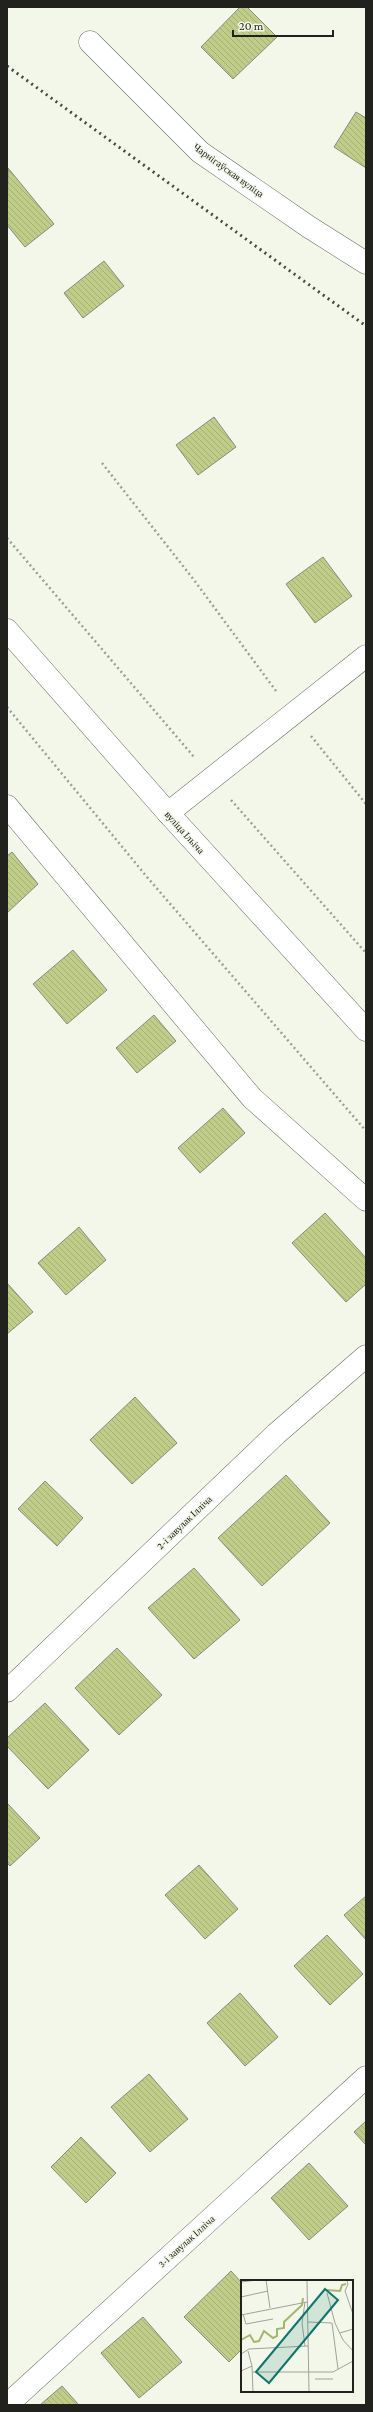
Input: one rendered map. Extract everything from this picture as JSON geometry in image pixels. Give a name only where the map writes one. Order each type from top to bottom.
[{"type":"street","name":"Чарнігаўская вуліца","points":[[90,42],[200,152],[309,227],[366,263]]},
{"type":"street","name":"вуліца Ільіча","points":[[7,630],[168,813],[366,1030]]},
{"type":"street","points":[[168,813],[366,656]]},
{"type":"street","points":[[7,806],[252,1098],[366,1200]]},
{"type":"street","name":"2-і завулак Ілліча","points":[[7,1692],[276,1434],[366,1356]]},
{"type":"street","name":"3-і завулак Ілліча","points":[[7,2405],[366,2077]]},
{"type":"path","points":[[102,463],[194,580],[293,714],[366,804]]},
{"type":"path","points":[[7,538],[212,779],[366,953]]},
{"type":"path","points":[[7,708],[147,877],[366,1132]]},
{"type":"building","points":[[240,7],[247,7],[277,37],[233,79],[201,47]]},
{"type":"building","points":[[356,112],[366,118],[366,168],[334,147]]},
{"type":"building","points":[[8,168],[54,224],[25,247],[7,225]]},
{"type":"building","points":[[104,261],[124,286],[83,318],[64,293]]},
{"type":"building","points":[[214,417],[236,447],[198,475],[176,445]]},
{"type":"building","points":[[323,557],[352,596],[315,623],[286,584]]},
{"type":"building","points":[[12,852],[38,884],[7,913],[7,856]]},
{"type":"building","points":[[73,950],[107,990],[67,1024],[33,984]]},
{"type":"building","points":[[154,1015],[176,1041],[137,1073],[116,1048]]},
{"type":"building","points":[[223,1108],[245,1133],[200,1173],[178,1148]]},
{"type":"building","points":[[325,1213],[366,1258],[366,1284],[346,1302],[292,1243]]},
{"type":"building","points":[[79,1227],[106,1260],[66,1295],[38,1263]]},
{"type":"building","points":[[7,1283],[33,1312],[7,1334]]},
{"type":"building","points":[[135,1397],[177,1443],[132,1484],[90,1440]]},
{"type":"building","points":[[286,1475],[330,1523],[262,1586],[218,1538]]},
{"type":"building","points":[[45,1481],[83,1518],[57,1546],[18,1509]]},
{"type":"building","points":[[194,1568],[240,1620],[194,1659],[148,1608]]},
{"type":"building","points":[[117,1648],[162,1695],[119,1735],[75,1688]]},
{"type":"building","points":[[45,1703],[89,1750],[48,1789],[7,1746],[7,1738]]},
{"type":"building","points":[[7,1803],[40,1838],[10,1866],[7,1863]]},
{"type":"building","points":[[199,1865],[238,1909],[205,1939],[165,1895]]},
{"type":"building","points":[[366,1896],[366,1940],[344,1915]]},
{"type":"building","points":[[327,1935],[363,1974],[330,2005],[294,1966]]},
{"type":"building","points":[[240,1993],[278,2037],[245,2066],[207,2023]]},
{"type":"building","points":[[149,2074],[188,2119],[150,2152],[111,2107]]},
{"type":"building","points":[[366,2121],[366,2145],[354,2132]]},
{"type":"building","points":[[81,2137],[116,2173],[86,2203],[51,2167]]},
{"type":"building","points":[[309,2163],[348,2206],[309,2240],[271,2198]]},
{"type":"building","points":[[231,2271],[241,2282],[241,2350],[229,2362],[184,2317]]},
{"type":"building","points":[[143,2317],[182,2362],[139,2398],[101,2353]]},
{"type":"building","points":[[62,2386],[79,2405],[40,2405]]},
{"type":"railway","points":[[7,66],[366,326]]}]
